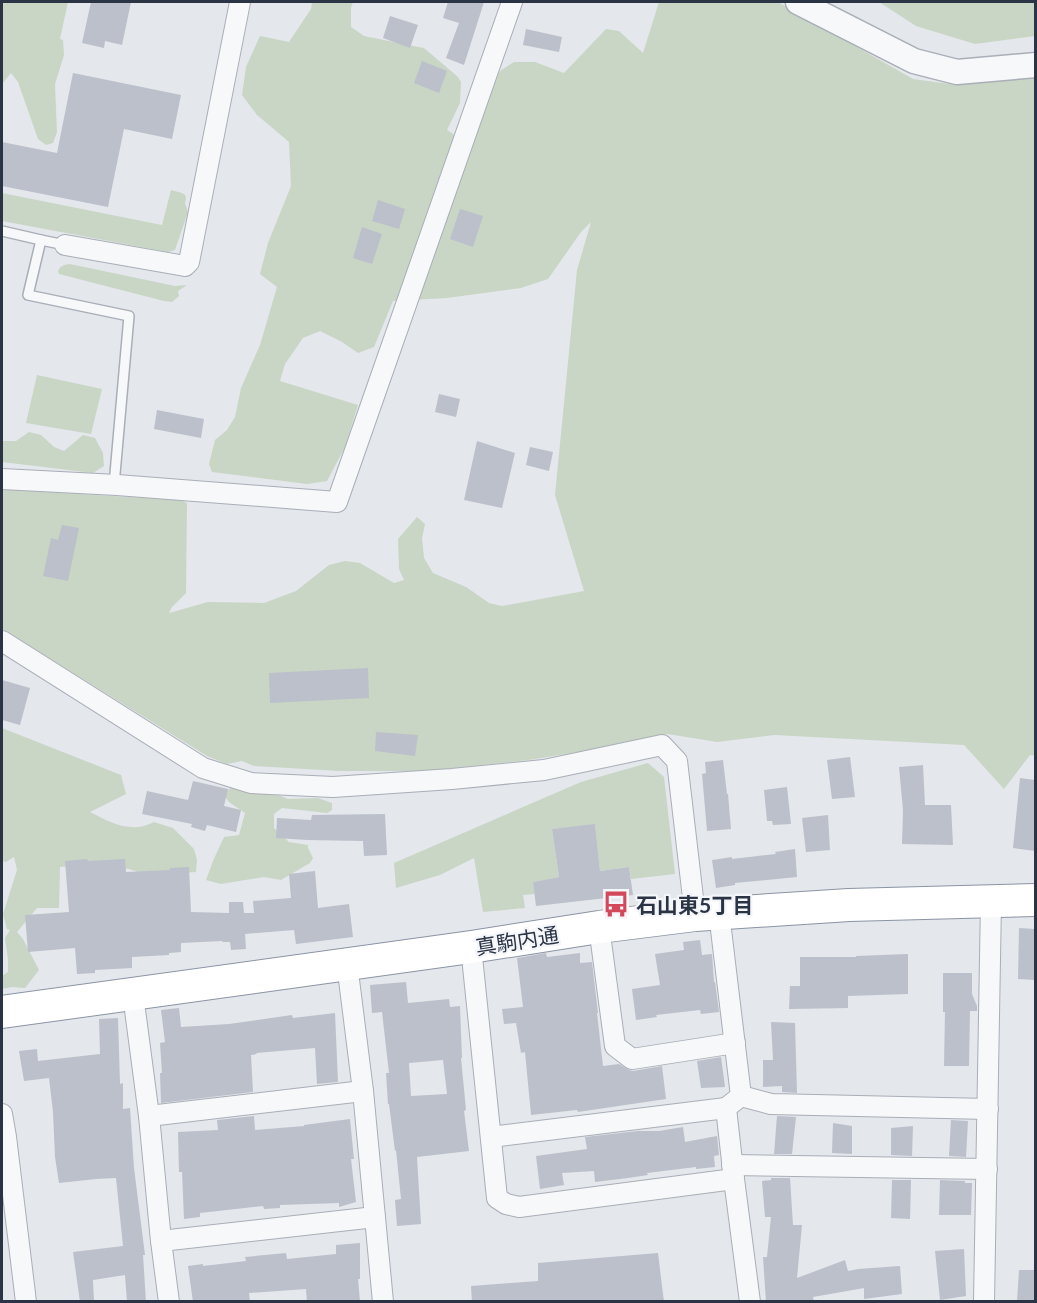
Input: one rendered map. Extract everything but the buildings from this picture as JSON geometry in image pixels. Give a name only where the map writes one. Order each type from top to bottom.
[{"type":"highway","name":"真駒内通","points":[[2,1012],[599,927],[707,914],[849,905],[1035,900]]},
{"type":"street","points":[[65,245],[185,266],[189,262],[240,2]]},
{"type":"street","points":[[2,479],[337,502],[512,2]]},
{"type":"street","points":[[798,2],[914,61],[957,72],[1035,65]]},
{"type":"street","points":[[2,641],[203,768],[251,783],[333,787],[452,779],[544,770],[662,745],[677,761],[735,1043],[741,1096]]},
{"type":"street","points":[[984,1302],[991,902]]},
{"type":"street","points":[[599,927],[615,1046],[632,1059],[735,1043]]},
{"type":"street","points":[[471,947],[497,1197],[506,1204],[519,1207],[733,1172],[987,1169]]},
{"type":"street","points":[[346,964],[363,1091],[383,1302]]},
{"type":"street","points":[[132,994],[149,1116],[169,1302]]},
{"type":"street","points":[[149,1116],[363,1091]]},
{"type":"street","points":[[741,1096],[771,1104],[988,1109]]},
{"type":"street","points":[[491,1137],[726,1108],[741,1096]]},
{"type":"street","points":[[726,1108],[750,1302]]},
{"type":"street","points":[[2,1114],[26,1302]]},
{"type":"street","points":[[161,1241],[375,1217]]},
{"type":"lane","points":[[2,231],[65,245]]},
{"type":"lane","points":[[41,240],[28,295],[129,316],[114,485]]},
{"type":"green space","points":[[2,2],[68,2],[60,39],[63,40],[64,55],[55,84],[57,132],[53,143],[46,145],[38,139],[18,82],[11,73],[2,84]]},
{"type":"green space","points":[[312,2],[353,2],[351,27],[364,36],[424,48],[458,77],[461,82],[460,103],[447,130],[471,146],[500,71],[514,62],[535,62],[564,73],[606,29],[619,31],[643,53],[659,2],[778,2],[913,79],[957,85],[1035,77],[1036,756],[1030,755],[1004,789],[964,745],[775,735],[717,742],[668,734],[615,746],[529,760],[428,771],[339,771],[254,766],[242,761],[227,764],[207,756],[2,629],[2,489],[53,492],[60,489],[78,494],[181,500],[187,503],[186,593],[169,613],[208,602],[264,603],[296,591],[329,565],[345,561],[360,563],[394,583],[404,580],[399,569],[398,539],[417,517],[425,524],[422,538],[424,558],[433,573],[466,587],[489,603],[502,606],[584,591],[555,495],[577,270],[591,222],[581,232],[548,279],[521,288],[447,298],[393,301],[374,347],[358,353],[320,331],[303,338],[285,364],[280,381],[358,405],[345,447],[327,481],[307,484],[212,472],[209,464],[215,440],[227,430],[235,417],[241,388],[260,345],[277,287],[260,274],[268,243],[291,186],[289,142],[257,115],[242,95],[246,67],[260,36],[289,42],[311,9]]},
{"type":"green space","points":[[879,2],[1035,2],[1035,36],[975,44],[916,26]]},
{"type":"green space","points":[[171,190],[185,195],[188,212],[175,250],[168,252],[2,221],[2,193],[162,225]]},
{"type":"green space","points":[[70,264],[175,286],[187,285],[178,291],[179,296],[172,302],[164,301],[59,274],[60,268]]},
{"type":"green space","points":[[37,375],[102,389],[91,434],[26,423]]},
{"type":"green space","points":[[29,432],[41,435],[54,447],[64,451],[83,435],[95,438],[103,453],[104,466],[93,473],[2,462],[2,441],[16,441]]},
{"type":"green space","points":[[2,728],[121,775],[126,794],[90,812],[122,826],[138,827],[154,822],[173,828],[194,849],[197,860],[196,872],[147,875],[129,869],[93,864],[60,867],[59,908],[37,908],[17,932],[39,970],[25,988],[2,989],[2,976],[8,972],[5,938],[10,930],[7,929],[3,914],[17,870],[14,857],[6,862],[2,861]]},
{"type":"green space","points":[[648,763],[664,777],[675,874],[631,879],[629,867],[600,871],[595,825],[552,829],[559,877],[533,882],[535,894],[523,895],[525,908],[483,912],[474,858],[440,875],[396,888],[394,863],[581,782]]},
{"type":"green space","points":[[233,786],[260,788],[288,799],[318,798],[332,803],[332,810],[327,813],[282,808],[274,814],[274,828],[289,842],[308,845],[313,858],[310,863],[281,880],[264,877],[221,884],[206,880],[224,837],[239,835],[245,813],[229,802],[223,794]]},
{"type":"place","name":"石山東5丁目","points":[[616,904]]}]
